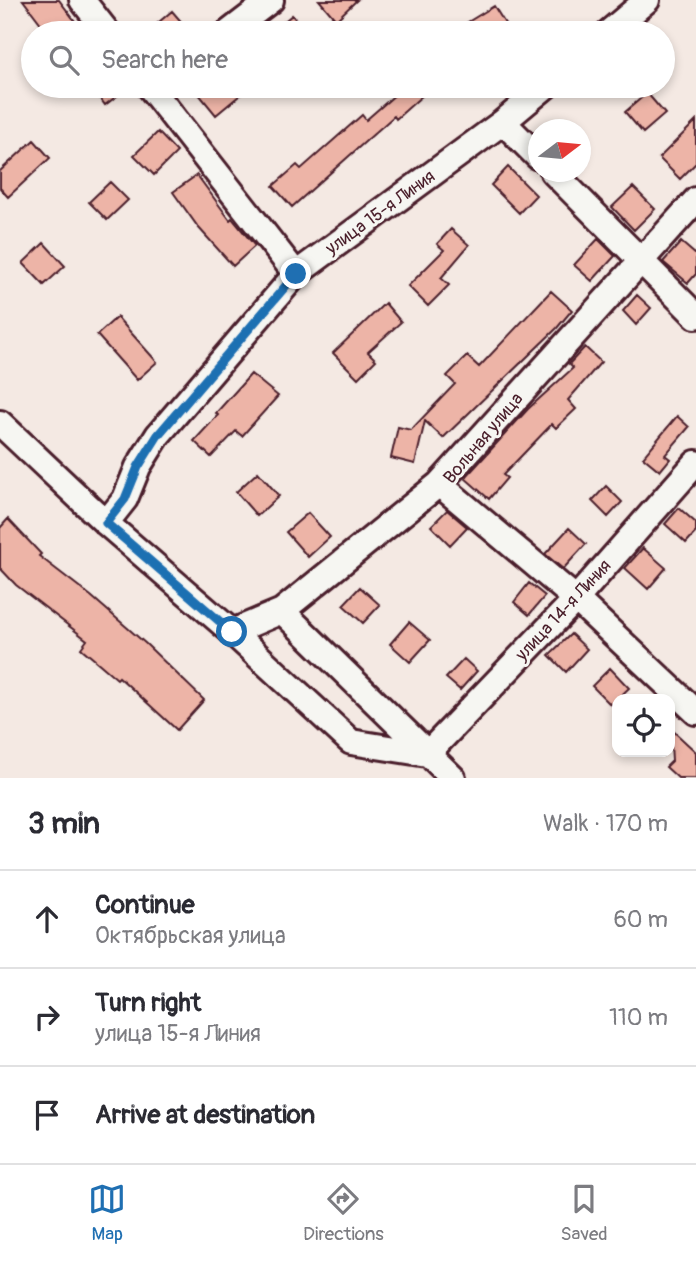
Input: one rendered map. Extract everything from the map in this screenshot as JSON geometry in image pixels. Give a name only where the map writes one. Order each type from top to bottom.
[{"type":"street","points":[[82,0],[99,21]]},
{"type":"street","points":[[244,21],[271,0]]},
{"type":"street","points":[[622,21],[647,0]]},
{"type":"street","points":[[162,98],[296,274]]},
{"type":"street","name":"улица 15-я Линия","points":[[106,523],[125,499],[138,467],[158,435],[296,274],[532,98]]},
{"type":"street","points":[[503,122],[528,148]]},
{"type":"street","points":[[562,182],[696,316]]},
{"type":"street","name":"Вольная улица","points":[[696,200],[439,484],[576,599],[696,712]]},
{"type":"street","points":[[0,423],[106,523],[232,632],[352,742],[427,754]]},
{"type":"street","name":"улица 14-я Линия","points":[[427,754],[576,599],[696,463]]},
{"type":"street","points":[[232,632],[282,611],[439,484]]},
{"type":"street","points":[[282,611],[453,778]]},
{"type":"building","points":[[23,0],[59,0],[75,21],[39,21]]},
{"type":"building","points":[[319,0],[357,0],[336,20]]},
{"type":"building","points":[[494,6],[503,21],[470,21]]},
{"type":"building","points":[[172,11],[181,21],[160,21]]},
{"type":"building","points":[[292,15],[297,21],[285,21]]},
{"type":"building","points":[[100,98],[114,98],[105,105]]},
{"type":"building","points":[[202,98],[237,98],[216,115]]},
{"type":"building","points":[[391,98],[420,98],[396,119],[394,116],[292,207],[273,186],[297,165],[301,169],[362,115],[366,120]]},
{"type":"building","points":[[641,98],[651,98],[665,114],[643,133],[625,112]]},
{"type":"building","points":[[696,121],[696,163],[680,179],[659,158]]},
{"type":"building","points":[[158,132],[177,152],[154,175],[134,155]]},
{"type":"building","points":[[34,140],[50,158],[8,197],[0,188],[0,171]]},
{"type":"building","points":[[508,167],[536,195],[519,213],[491,185]]},
{"type":"building","points":[[197,175],[230,220],[232,218],[255,246],[233,266],[198,227],[173,192]]},
{"type":"building","points":[[110,182],[128,200],[107,220],[89,202]]},
{"type":"building","points":[[633,187],[655,209],[634,230],[612,207]]},
{"type":"building","points":[[451,229],[469,245],[441,278],[449,285],[428,306],[408,286],[444,250],[437,244]]},
{"type":"building","points":[[598,239],[615,256],[592,281],[574,265]]},
{"type":"building","points":[[681,242],[696,255],[696,274],[688,283],[663,262]]},
{"type":"building","points":[[44,243],[65,266],[44,285],[23,263]]},
{"type":"building","points":[[551,291],[572,310],[557,328],[443,438],[425,421],[415,464],[391,458],[398,427],[411,430],[455,384],[447,376],[467,356],[479,367]]},
{"type":"building","points":[[637,295],[651,308],[636,325],[623,311]]},
{"type":"building","points":[[385,303],[401,322],[368,352],[376,360],[358,378],[333,353]]},
{"type":"building","points":[[117,317],[157,362],[137,380],[97,335]]},
{"type":"building","points":[[585,347],[601,362],[568,400],[576,409],[556,428],[552,424],[503,475],[507,478],[489,499],[465,478],[528,409],[573,368],[569,364]]},
{"type":"building","points":[[251,374],[278,396],[242,436],[236,431],[211,457],[194,441]]},
{"type":"building","points":[[677,416],[689,427],[665,455],[670,459],[660,471],[643,457]]},
{"type":"building","points":[[258,472],[279,496],[257,516],[236,492]]},
{"type":"building","points":[[606,486],[622,502],[608,517],[592,501]]},
{"type":"building","points":[[679,508],[696,523],[696,532],[686,543],[665,524]]},
{"type":"building","points":[[447,510],[467,527],[450,545],[431,526]]},
{"type":"building","points":[[308,513],[330,537],[308,557],[286,532]]},
{"type":"building","points":[[8,519],[41,554],[39,556],[91,596],[146,644],[204,700],[177,730],[119,677],[117,679],[81,648],[87,640],[16,585],[0,568],[0,528]]},
{"type":"building","points":[[569,528],[586,544],[563,569],[545,554]]},
{"type":"building","points":[[643,548],[666,568],[648,589],[625,568]]},
{"type":"building","points":[[529,583],[545,596],[529,615],[514,602]]},
{"type":"building","points":[[360,587],[380,605],[363,623],[343,605]]},
{"type":"building","points":[[409,622],[430,640],[410,662],[390,644]]},
{"type":"building","points":[[571,634],[587,649],[566,672],[549,655]]},
{"type":"building","points":[[464,659],[477,671],[460,690],[446,678]]},
{"type":"building","points":[[610,668],[629,688],[623,694],[612,694],[611,705],[592,686]]},
{"type":"building","points":[[675,733],[696,752],[696,778],[678,778],[666,767],[672,761],[672,757],[675,757]]},
{"type":"route","points":[[232,632],[106,523],[125,499],[138,467],[158,435],[296,274]]}]
